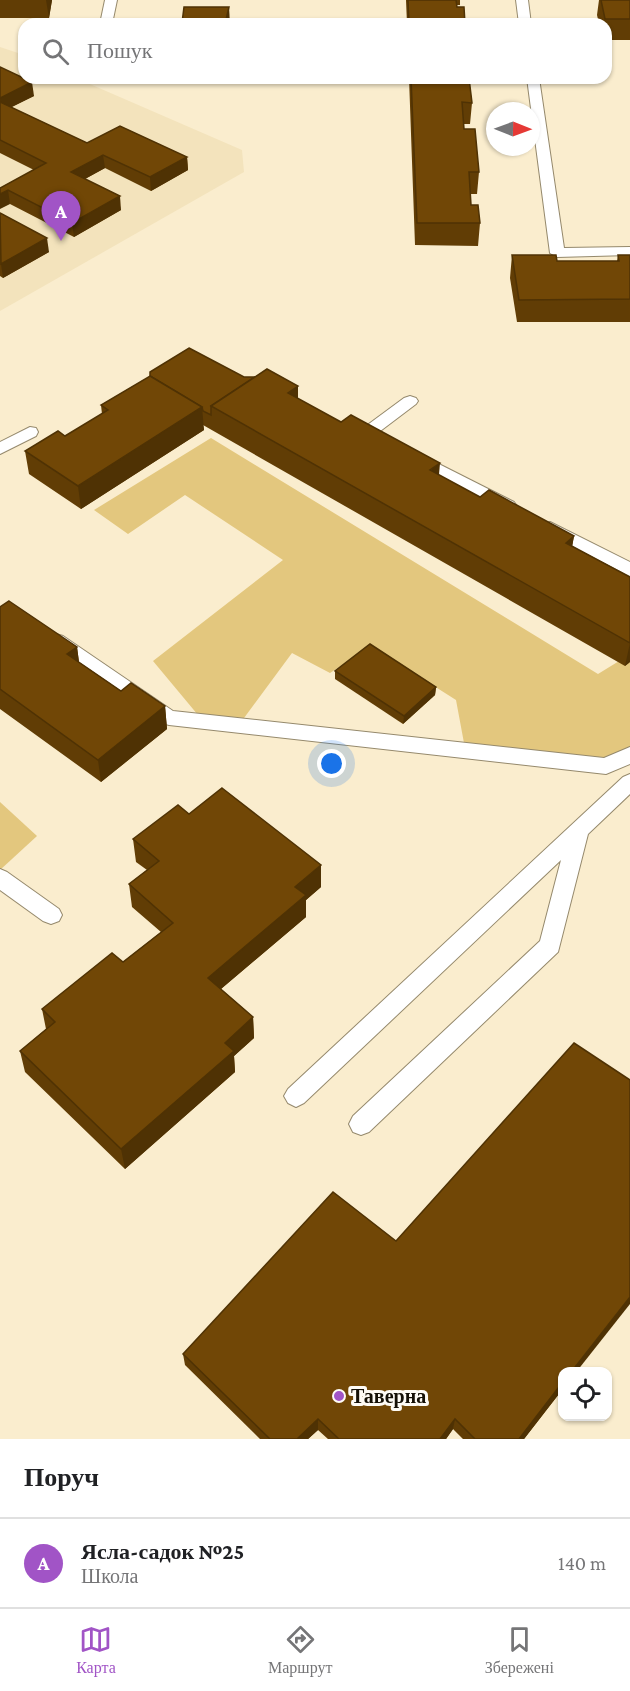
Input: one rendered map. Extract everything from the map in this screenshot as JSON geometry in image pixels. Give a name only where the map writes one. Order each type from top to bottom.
[{"type":"lane","points":[[107,18],[111,0]]},
{"type":"lane","points":[[522,0],[524,18]]},
{"type":"lane","points":[[534,84],[557,253],[630,251]]},
{"type":"lane","points":[[410,401],[368,433],[630,570]]},
{"type":"lane","points":[[0,449],[30,432]]},
{"type":"lane","points":[[37,628],[169,718],[606,766],[630,755]]},
{"type":"lane","points":[[296,1096],[630,782]]},
{"type":"lane","points":[[360,1124],[550,946],[579,829]]},
{"type":"lane","points":[[0,878],[51,915]]},
{"type":"shaded area","points":[[0,47],[18,53],[18,84],[90,84],[242,150],[244,172],[0,311]]},
{"type":"shaded area","points":[[211,438],[598,674],[624,658],[630,663],[630,748],[605,761],[464,743],[456,700],[371,646],[330,673],[292,653],[244,718],[198,715],[153,661],[283,560],[185,495],[128,534],[94,510]]},
{"type":"shaded area","points":[[0,802],[37,836],[0,870]]},
{"type":"building","points":[[408,0],[456,0],[457,7],[464,7],[465,18],[409,18]]},
{"type":"building","points":[[601,0],[630,0],[630,19],[605,18]]},
{"type":"building","points":[[184,7],[229,7],[226,18],[183,18]]},
{"type":"building","points":[[0,67],[18,75],[18,84],[28,84],[0,98]]},
{"type":"building","points":[[411,84],[470,84],[472,103],[462,102],[464,129],[475,129],[479,172],[469,172],[471,205],[478,205],[480,223],[417,223]]},
{"type":"building","points":[[0,102],[87,143],[120,126],[187,157],[150,177],[103,155],[71,172],[120,196],[72,223],[8,190],[0,194],[0,188],[46,163],[0,140]]},
{"type":"building","points":[[0,213],[47,238],[1,264]]},
{"type":"building","points":[[512,255],[556,255],[557,261],[619,261],[618,255],[630,255],[630,299],[519,300]]},
{"type":"building","points":[[189,348],[244,377],[255,377],[211,406],[211,415],[203,411],[202,407],[150,376],[150,372]]},
{"type":"building","points":[[267,369],[298,386],[288,393],[341,422],[351,415],[440,463],[430,470],[480,497],[489,490],[574,536],[566,543],[630,577],[630,643],[211,406]]},
{"type":"building","points":[[150,376],[202,407],[78,486],[25,451],[58,431],[65,436],[108,410],[101,405]]},
{"type":"building","points":[[9,601],[77,647],[67,654],[121,691],[131,683],[165,706],[98,760],[0,689],[0,607]]},
{"type":"building","points":[[370,644],[436,687],[404,716],[335,671]]},
{"type":"building","points":[[222,788],[321,865],[295,887],[306,895],[208,978],[253,1017],[225,1043],[234,1051],[121,1149],[20,1051],[55,1022],[42,1009],[112,953],[123,962],[173,923],[129,884],[159,861],[133,839],[178,805],[189,814]]},
{"type":"building","points":[[574,1043],[630,1080],[630,1297],[575,1367],[558,1367],[558,1388],[519,1439],[475,1439],[455,1419],[440,1439],[339,1439],[318,1419],[297,1439],[270,1439],[183,1354],[333,1192],[396,1241]]},
{"type":"place","name":"Ясла-садок №25","points":[[61,241]]},
{"type":"place","name":"Таверна","points":[[339,1396]]}]
